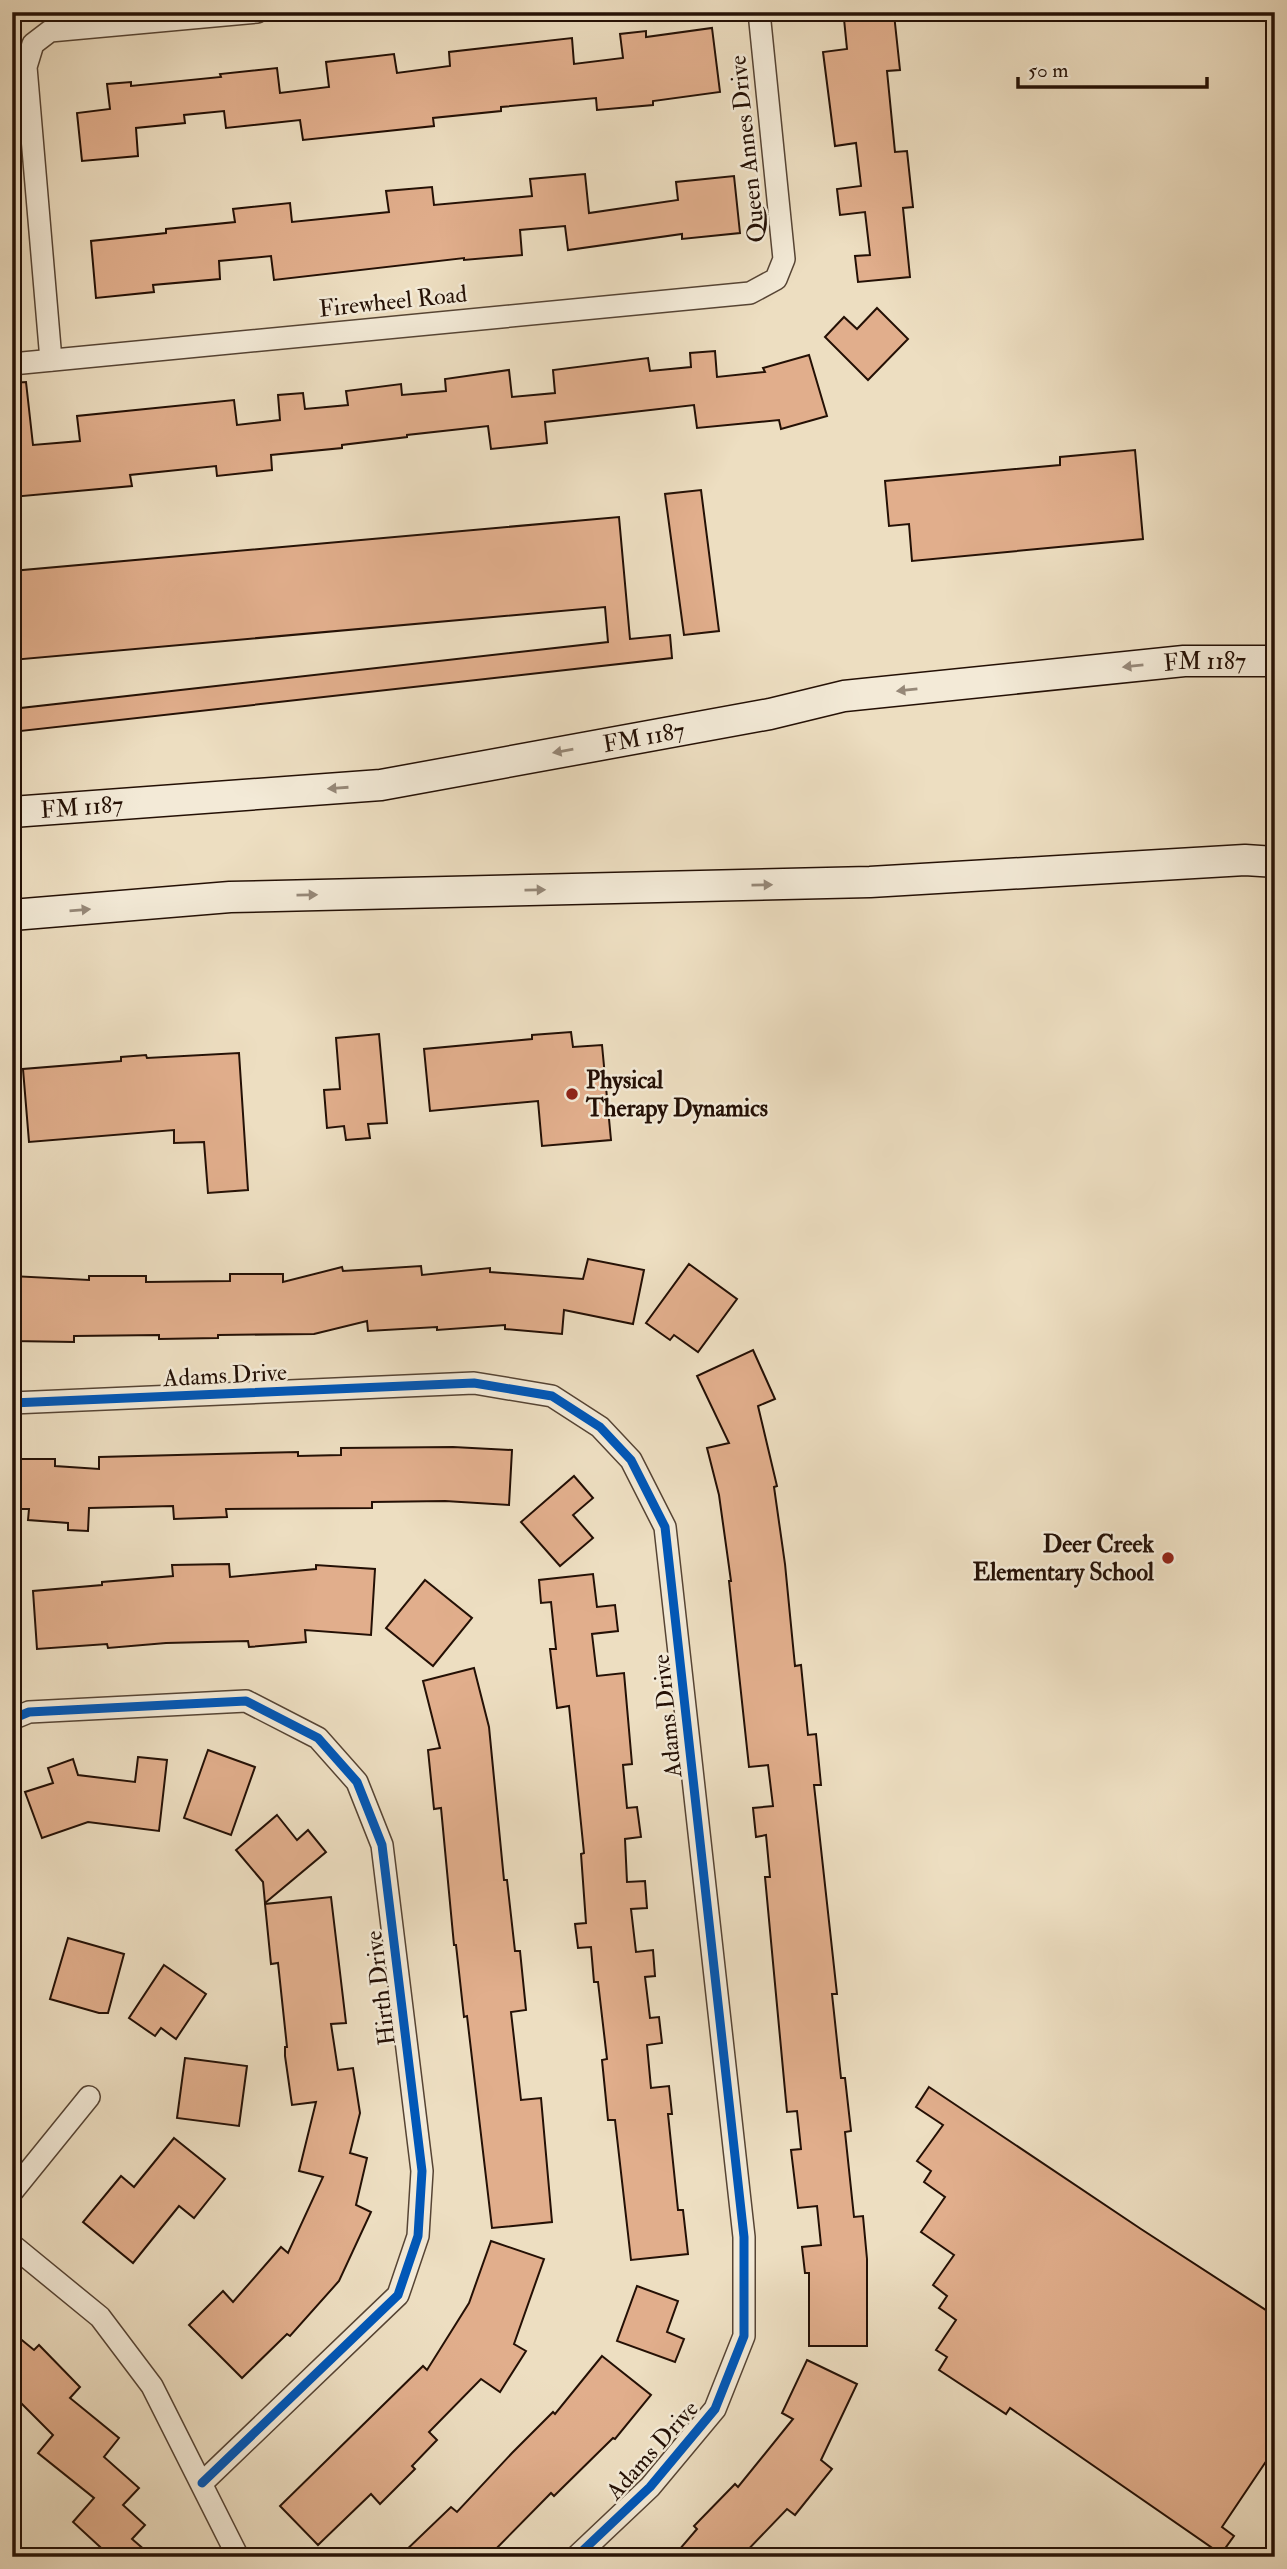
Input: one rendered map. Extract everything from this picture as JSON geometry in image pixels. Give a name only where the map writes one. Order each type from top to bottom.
[{"type":"main road","name":"FM 1187","points":[[12,812],[382,785],[770,714],[844,696],[1184,661],[1275,661]]},
{"type":"main road","points":[[12,915],[230,897],[870,882],[1245,860],[1275,862]]},
{"type":"street","points":[[51,360],[26,67],[33,44],[50,31],[257,12]]},
{"type":"street","name":"Queen Annes Drive","points":[[759,12],[784,258],[776,279]]},
{"type":"street","name":"Firewheel Road","points":[[12,364],[750,293],[776,279]]},
{"type":"street","name":"Adams Drive","points":[[12,1403],[474,1383],[552,1396],[600,1427],[631,1460],[665,1527],[744,2237],[744,2336],[715,2409],[650,2487],[576,2557]]},
{"type":"street","name":"Hirth Drive","points":[[12,1719],[29,1712],[246,1701],[318,1738],[357,1782],[382,1845],[422,2171],[418,2236],[398,2295],[202,2483]]},
{"type":"street","points":[[12,2192],[89,2097]]},
{"type":"street","points":[[12,2245],[100,2316],[152,2386],[238,2557]]},
{"type":"building","points":[[894,14],[900,70],[887,71],[895,152],[907,151],[913,207],[903,208],[910,277],[858,282],[855,256],[870,255],[865,212],[840,215],[837,189],[861,186],[856,143],[835,146],[823,52],[847,49],[844,19]]},
{"type":"building","points":[[712,28],[720,92],[653,101],[653,105],[597,110],[596,98],[501,107],[501,111],[433,118],[434,126],[303,140],[300,120],[226,128],[224,111],[184,115],[185,123],[136,128],[138,156],[82,161],[77,113],[110,109],[107,84],[131,82],[131,86],[277,68],[280,93],[329,87],[326,62],[394,54],[397,73],[450,66],[449,52],[572,38],[574,64],[623,58],[620,34],[646,31],[646,37]]},
{"type":"building","points":[[585,174],[589,213],[678,200],[676,182],[734,176],[740,233],[682,239],[682,234],[568,250],[565,226],[520,230],[522,255],[464,258],[274,280],[271,256],[219,261],[220,279],[153,285],[154,292],[96,298],[91,241],[235,222],[233,209],[290,203],[292,222],[389,212],[386,191],[432,187],[434,205],[532,196],[530,179]]},
{"type":"building","points":[[877,308],[908,339],[868,380],[825,337],[844,317],[857,329]]},
{"type":"building","points":[[715,351],[717,377],[765,372],[763,368],[809,355],[827,416],[781,429],[779,420],[697,428],[694,405],[545,422],[547,443],[491,449],[488,426],[407,435],[342,445],[342,448],[271,455],[272,470],[217,476],[216,466],[130,475],[132,486],[12,497],[12,383],[26,382],[33,445],[80,441],[77,416],[234,400],[237,425],[280,420],[278,395],[303,393],[305,409],[348,405],[346,391],[401,384],[402,395],[446,391],[445,379],[509,370],[512,397],[555,393],[553,370],[648,358],[650,371],[691,367],[690,353]]},
{"type":"building","points":[[1135,450],[1143,539],[912,561],[909,524],[889,526],[885,481],[1060,465],[1060,457]]},
{"type":"building","points":[[701,490],[719,631],[684,635],[665,494]]},
{"type":"building","points":[[619,517],[630,639],[670,635],[672,658],[12,732],[12,709],[608,642],[605,607],[12,660],[12,571]]},
{"type":"building","points":[[571,1032],[573,1047],[602,1045],[611,1140],[542,1146],[538,1101],[430,1111],[424,1049],[532,1039],[532,1035]]},
{"type":"building","points":[[379,1034],[387,1123],[368,1124],[370,1138],[346,1140],[344,1126],[327,1128],[324,1090],[340,1089],[336,1038]]},
{"type":"building","points":[[239,1053],[248,1190],[208,1193],[204,1142],[174,1143],[174,1130],[29,1142],[23,1069],[121,1061],[121,1057],[146,1055],[147,1058]]},
{"type":"building","points":[[588,1259],[644,1270],[633,1324],[564,1310],[562,1334],[505,1329],[505,1325],[368,1331],[367,1321],[314,1334],[159,1339],[159,1335],[74,1336],[74,1342],[12,1341],[12,1276],[89,1280],[89,1276],[146,1276],[146,1282],[230,1281],[230,1274],[283,1274],[283,1282],[342,1267],[343,1271],[421,1266],[422,1275],[490,1268],[490,1272],[583,1279]]},
{"type":"building","points":[[689,1264],[737,1299],[698,1352],[674,1335],[670,1340],[646,1323]]},
{"type":"building","points":[[753,1350],[775,1399],[758,1406],[777,1486],[774,1487],[795,1666],[801,1665],[808,1735],[816,1734],[821,1785],[814,1785],[837,1994],[832,1994],[841,2078],[845,2078],[851,2131],[845,2132],[854,2217],[863,2216],[867,2259],[867,2346],[809,2346],[809,2273],[805,2273],[802,2247],[821,2245],[817,2206],[798,2208],[791,2150],[801,2149],[797,2111],[787,2112],[765,1877],[770,1877],[766,1835],[756,1837],[753,1808],[773,1806],[768,1765],[749,1767],[731,1581],[719,1495],[707,1448],[729,1443],[697,1376]]},
{"type":"building","points":[[453,1447],[512,1450],[509,1505],[445,1501],[372,1502],[372,1508],[226,1509],[227,1517],[174,1519],[173,1506],[89,1508],[88,1531],[68,1530],[68,1523],[28,1520],[29,1509],[12,1509],[12,1459],[55,1459],[55,1466],[99,1469],[99,1457],[298,1452],[298,1456],[341,1455],[341,1448]]},
{"type":"building","points":[[574,1476],[593,1498],[573,1515],[593,1538],[560,1566],[521,1522]]},
{"type":"building","points":[[229,1564],[230,1577],[316,1569],[316,1565],[375,1569],[371,1635],[305,1630],[306,1642],[249,1647],[248,1641],[108,1648],[107,1644],[37,1649],[33,1591],[173,1576],[172,1565]]},
{"type":"building","points":[[593,1574],[597,1607],[615,1605],[618,1631],[592,1634],[597,1676],[624,1673],[632,1764],[623,1765],[627,1808],[637,1807],[641,1837],[625,1839],[627,1882],[645,1881],[647,1908],[631,1909],[636,1952],[653,1950],[655,1976],[645,1977],[650,2018],[659,2017],[662,2043],[647,2045],[651,2088],[669,2086],[672,2114],[668,2114],[678,2210],[683,2210],[688,2254],[631,2260],[615,2120],[608,2120],[602,2060],[607,2059],[598,1982],[594,1982],[591,1947],[578,1948],[575,1924],[586,1923],[581,1854],[584,1853],[569,1706],[557,1708],[550,1649],[556,1649],[551,1602],[541,1603],[539,1580]]},
{"type":"building","points":[[425,1580],[472,1618],[433,1666],[386,1628]]},
{"type":"building","points":[[474,1668],[489,1727],[504,1880],[507,1880],[515,1951],[520,1951],[526,2010],[511,2012],[521,2100],[541,2098],[552,2222],[492,2228],[467,2016],[464,2017],[454,1945],[441,1808],[434,1809],[428,1750],[440,1748],[423,1681]]},
{"type":"building","points":[[208,1750],[255,1767],[231,1835],[184,1818]]},
{"type":"building","points":[[138,1757],[167,1760],[159,1831],[88,1822],[42,1838],[25,1792],[53,1783],[48,1768],[73,1759],[78,1775],[135,1782]]},
{"type":"building","points":[[277,1815],[297,1840],[308,1830],[326,1852],[265,1903],[263,1882],[236,1850]]},
{"type":"building","points":[[331,1897],[346,2023],[331,2024],[338,2070],[353,2068],[360,2113],[350,2153],[367,2158],[356,2205],[371,2212],[339,2281],[290,2336],[287,2334],[242,2378],[189,2325],[223,2291],[233,2302],[281,2247],[288,2253],[323,2177],[299,2171],[316,2102],[292,2105],[285,2056],[287,2047],[278,1963],[271,1964],[265,1904]]},
{"type":"building","points":[[68,1938],[124,1954],[108,2013],[99,2013],[50,1999]]},
{"type":"building","points":[[164,1965],[206,1994],[176,2039],[161,2028],[155,2036],[129,2018]]},
{"type":"building","points":[[185,2058],[247,2066],[239,2126],[177,2118]]},
{"type":"building","points":[[929,2087],[1275,2316],[1275,2448],[1222,2527],[1234,2536],[1221,2554],[1010,2408],[1006,2414],[939,2370],[947,2357],[936,2350],[956,2320],[939,2308],[947,2296],[933,2285],[954,2255],[921,2232],[945,2197],[924,2182],[931,2171],[917,2161],[943,2125],[916,2107]]},
{"type":"building","points":[[174,2138],[225,2179],[194,2218],[179,2206],[133,2263],[83,2222],[121,2176],[134,2187]]},
{"type":"building","points":[[491,2241],[544,2259],[514,2344],[526,2351],[500,2392],[481,2379],[429,2432],[437,2440],[412,2466],[415,2469],[380,2504],[371,2494],[318,2545],[280,2506],[423,2366],[427,2370],[469,2303]]},
{"type":"building","points":[[637,2286],[678,2301],[667,2332],[684,2339],[675,2362],[617,2341]]},
{"type":"building","points":[[12,2332],[34,2350],[39,2345],[80,2387],[70,2398],[119,2438],[104,2457],[139,2488],[123,2505],[145,2525],[132,2539],[153,2557],[111,2557],[73,2522],[94,2498],[38,2453],[53,2435],[12,2394]]},
{"type":"building","points":[[602,2356],[651,2395],[615,2439],[554,2496],[551,2493],[488,2557],[399,2557],[451,2507],[457,2512],[553,2412],[555,2414]]},
{"type":"building","points":[[807,2360],[857,2384],[821,2460],[832,2469],[795,2515],[787,2509],[741,2557],[673,2557],[697,2529],[694,2526],[735,2484],[738,2487],[793,2419],[782,2413]]},
{"type":"cycle path","points":[[12,1403],[474,1383],[552,1396],[600,1427],[631,1460],[665,1527],[744,2237],[744,2336],[715,2409],[650,2487],[576,2557]]},
{"type":"cycle path","points":[[12,1719],[29,1712],[246,1701],[318,1738],[357,1782],[382,1845],[422,2171],[418,2236],[398,2295],[202,2483]]},
{"type":"place","name":"Physical Therapy Dynamics","points":[[572,1094]]},
{"type":"place","name":"Deer Creek Elementary School","points":[[1168,1558]]}]
